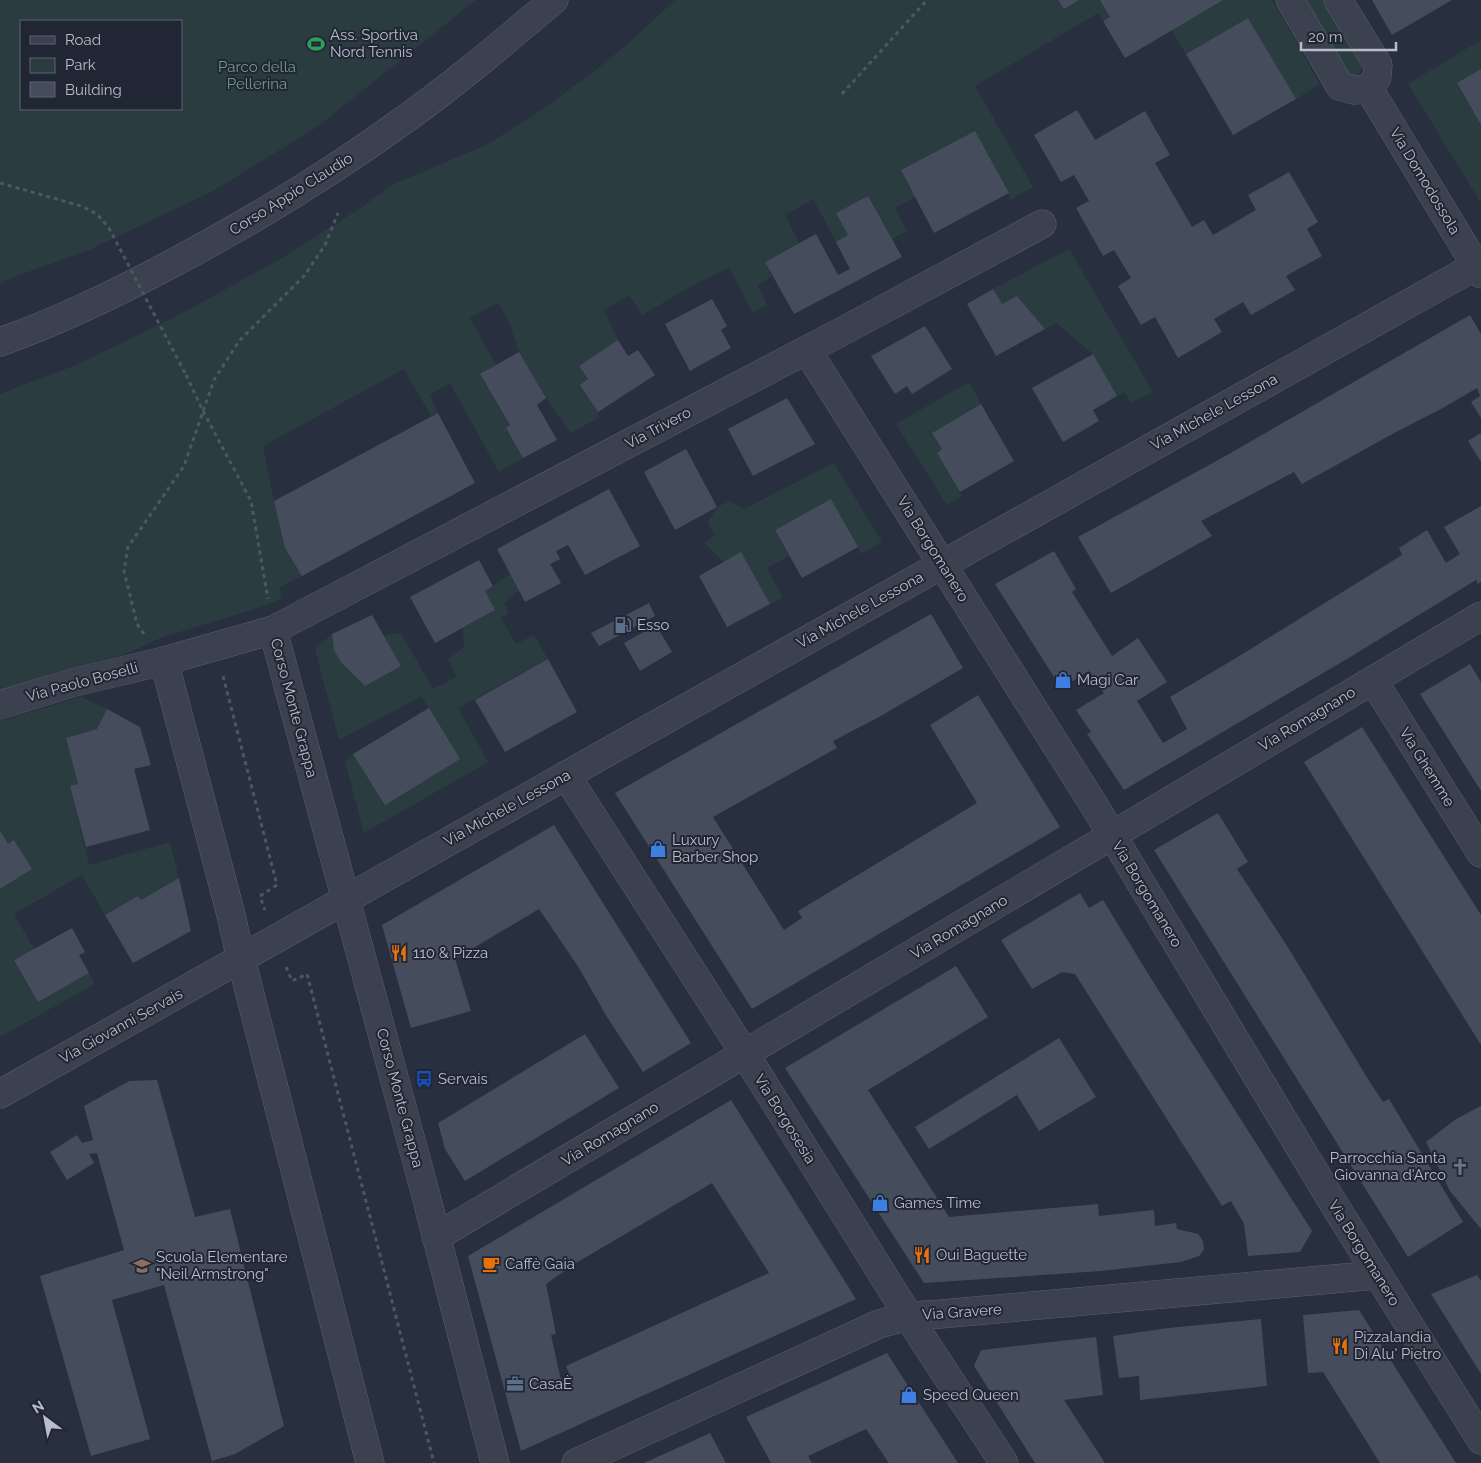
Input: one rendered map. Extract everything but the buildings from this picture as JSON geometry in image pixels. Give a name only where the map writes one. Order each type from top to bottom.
[{"type":"street","name":"Corso Appio Claudio","points":[[0,342],[26,333],[122,290],[231,232],[326,173],[404,120],[508,39],[554,0]]},
{"type":"street","points":[[1290,0],[1340,86],[1354,90],[1369,88],[1377,77],[1378,65],[1338,0]]},
{"type":"street","name":"Via Domodossola","points":[[1369,88],[1479,267]]},
{"type":"street","name":"Via Trivero","points":[[273,630],[807,350],[1042,224]]},
{"type":"street","name":"Via Michele Lessona","points":[[241,959],[942,564],[1479,267]]},
{"type":"street","name":"Via Borgomanero","points":[[807,350],[1111,835],[1377,1275],[1481,1440]]},
{"type":"street","name":"Via Romagnano","points":[[436,1237],[1481,616]]},
{"type":"street","name":"Corso Monte Grappa","points":[[164,661],[273,630],[496,1463]]},
{"type":"street","points":[[164,661],[370,1463]]},
{"type":"street","name":"Via Paolo Boselli","points":[[0,705],[75,682],[164,661]]},
{"type":"street","name":"Via Ghemme","points":[[1373,680],[1481,853]]},
{"type":"street","name":"Via Borgosesia","points":[[566,775],[1004,1463]]},
{"type":"street","name":"Via Giovanni Servais","points":[[0,1094],[241,959]]},
{"type":"street","name":"Via Gravere","points":[[576,1463],[879,1324],[909,1316],[1377,1275]]},
{"type":"path","points":[[842,94],[927,0]]},
{"type":"path","points":[[0,183],[80,206],[97,214],[109,228],[251,501],[273,630]]},
{"type":"path","points":[[164,661],[137,624],[124,571],[128,547],[184,466],[214,380],[239,341],[304,276],[325,245],[338,213]]},
{"type":"path","points":[[221,668],[278,885],[260,896],[292,981],[307,974],[434,1463]]},
{"type":"green space","name":"Parco della Pellerina","points":[[0,0],[476,0],[317,127],[213,191],[89,250],[0,282]]},
{"type":"green space","points":[[675,0],[1139,0],[1103,21],[1098,13],[975,86],[1033,187],[1010,200],[1009,193],[975,131],[901,170],[915,197],[895,208],[907,231],[892,239],[868,196],[836,213],[848,235],[836,242],[813,199],[785,215],[799,243],[765,262],[772,276],[758,285],[767,305],[753,313],[729,268],[695,284],[642,315],[629,295],[604,310],[618,340],[579,366],[588,379],[580,385],[600,417],[571,433],[546,398],[519,352],[508,319],[498,303],[470,318],[496,365],[480,375],[510,425],[506,428],[523,458],[499,472],[450,383],[430,395],[438,413],[431,416],[404,369],[263,446],[285,548],[302,576],[280,587],[281,599],[255,609],[163,637],[123,655],[66,669],[0,691],[0,394],[76,365],[177,316],[280,259],[359,209],[392,185],[486,145],[537,113],[596,70]]},
{"type":"green space","points":[[1223,0],[1272,0],[1320,84],[1296,99],[1248,18],[1186,54],[1171,30]]},
{"type":"green space","points":[[1302,0],[1323,0],[1362,65],[1359,74],[1353,76],[1346,74]]},
{"type":"green space","points":[[1481,40],[1481,69],[1457,84],[1481,125],[1481,203],[1408,84]]},
{"type":"green space","points":[[1069,249],[1153,392],[1131,403],[1124,392],[1117,396],[1093,354],[1056,323],[1045,329],[1017,296],[1002,304],[993,289]]},
{"type":"green space","points":[[969,382],[981,404],[932,433],[942,449],[937,453],[962,496],[947,505],[896,424]]},
{"type":"green space","points":[[834,463],[882,542],[861,554],[831,499],[775,530],[789,556],[767,568],[783,598],[770,604],[741,553],[724,562],[704,542],[715,536],[708,522],[717,507],[730,501],[744,509]]},
{"type":"green space","points":[[510,574],[519,590],[504,603],[509,613],[501,618],[516,644],[534,635],[548,659],[458,708],[488,762],[364,833],[345,761],[353,754],[428,708],[422,696],[339,740],[315,649],[332,634],[341,662],[365,686],[401,666],[384,636],[401,633],[433,689],[457,677],[448,659],[464,647],[463,628],[495,610],[485,591]]},
{"type":"green space","points":[[81,697],[107,709],[97,729],[66,738],[78,784],[70,786],[89,865],[170,842],[179,878],[141,900],[138,896],[105,915],[82,875],[14,914],[34,949],[14,960],[38,1002],[89,973],[95,984],[0,1037],[0,889],[32,869],[14,840],[8,844],[0,830],[0,721]]},
{"type":"place","name":"Ass. Sportiva Nord Tennis","points":[[316,44]]},
{"type":"place","name":"Esso","points":[[623,625]]},
{"type":"place","name":"Magi Car","points":[[1063,680]]},
{"type":"place","name":"Luxury Barber Shop","points":[[658,849]]},
{"type":"place","name":"110 & Pizza","points":[[399,953]]},
{"type":"place","name":"Servais","points":[[424,1079]]},
{"type":"place","name":"Parrocchia Santa Giovanna d'Arco","points":[[1460,1167]]},
{"type":"place","name":"Games Time","points":[[880,1203]]},
{"type":"place","name":"Oui Baguette","points":[[922,1255]]},
{"type":"place","name":"Caffè Gaia","points":[[491,1264]]},
{"type":"place","name":"Scuola Elementare \"Neil Armstrong\"","points":[[142,1266]]},
{"type":"place","name":"Pizzalandia Di Alu' Pietro","points":[[1340,1346]]},
{"type":"place","name":"CasaÈ","points":[[515,1384]]},
{"type":"place","name":"Speed Queen","points":[[909,1395]]}]
